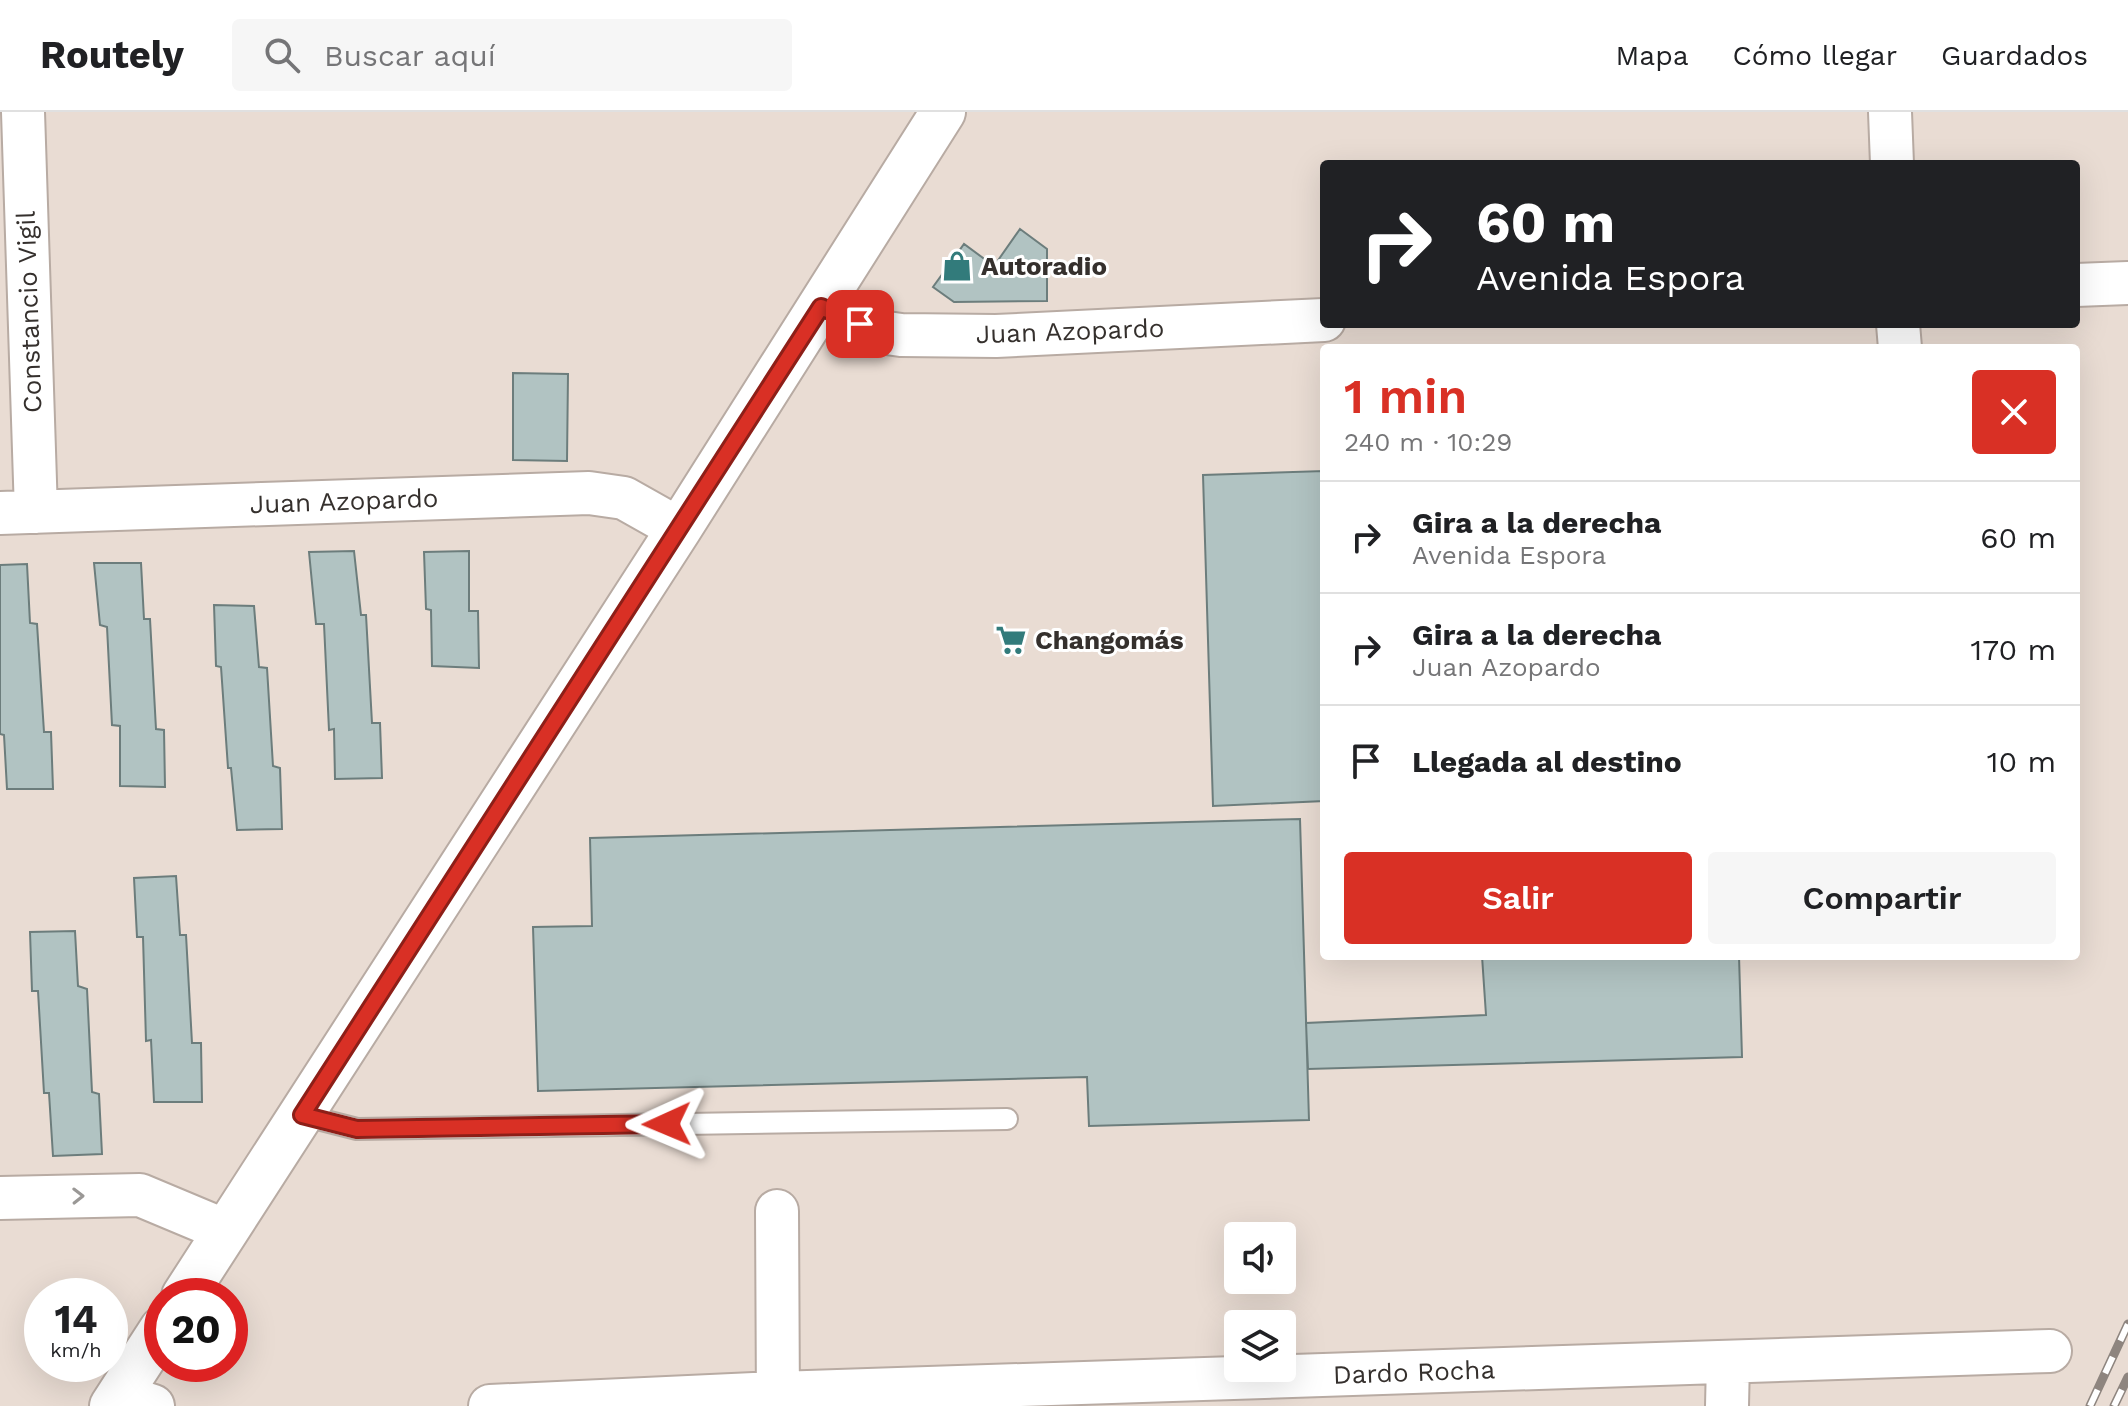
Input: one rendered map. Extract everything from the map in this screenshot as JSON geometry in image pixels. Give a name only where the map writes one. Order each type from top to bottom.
[{"type":"main road","points":[[196,1278],[679,529],[943,112]]},
{"type":"main road","points":[[128,1402],[144,1368]]},
{"type":"street","name":"Constancio Vigil","points":[[18,512],[23,112]]},
{"type":"street","points":[[1890,112],[1892,160]]},
{"type":"street","points":[[2080,285],[2128,283]]},
{"type":"street","name":"Juan Azopardo","points":[[821,307],[880,332],[901,335],[996,336],[1320,320]]},
{"type":"street","name":"Juan Azopardo","points":[[18,512],[589,493],[624,498],[679,529]]},
{"type":"street","points":[[0,1198],[140,1195],[226,1231]]},
{"type":"street","points":[[777,1211],[778,1400]]},
{"type":"street","name":"Dardo Rocha","points":[[490,1406],[778,1400],[2050,1351]]},
{"type":"street","points":[[1727,1406],[1728,1362]]},
{"type":"lane","points":[[302,1115],[357,1129],[1007,1119]]},
{"type":"building","points":[[1020,229],[1047,249],[1047,301],[954,302],[933,287],[964,244],[994,266]]},
{"type":"building","points":[[513,373],[568,374],[567,461],[513,460]]},
{"type":"building","points":[[1320,471],[1320,801],[1213,806],[1203,475]]},
{"type":"building","points":[[354,551],[361,615],[366,615],[372,723],[380,723],[382,778],[335,779],[334,729],[329,730],[324,624],[316,624],[309,552]]},
{"type":"building","points":[[469,551],[469,611],[478,611],[479,668],[432,666],[431,610],[426,609],[424,552]]},
{"type":"building","points":[[94,563],[141,563],[144,619],[150,619],[156,729],[164,730],[165,787],[120,786],[120,726],[112,725],[107,627],[100,625]]},
{"type":"building","points":[[27,564],[30,623],[37,624],[44,732],[51,732],[53,789],[7,789],[4,735],[0,734],[0,565]]},
{"type":"building","points":[[214,605],[254,606],[259,667],[267,668],[273,766],[280,768],[282,829],[237,830],[231,768],[228,768],[221,667],[216,666]]},
{"type":"building","points":[[1300,819],[1309,1120],[1089,1126],[1087,1077],[538,1091],[533,927],[592,926],[590,838]]},
{"type":"building","points":[[176,876],[180,935],[186,935],[192,1043],[201,1043],[202,1102],[154,1102],[151,1040],[146,1041],[143,937],[137,937],[134,878]]},
{"type":"building","points":[[75,931],[78,986],[87,989],[92,1092],[99,1094],[102,1154],[53,1156],[49,1093],[44,1093],[38,991],[32,991],[30,932]]},
{"type":"building","points":[[1482,960],[1739,960],[1742,1057],[1308,1069],[1306,1023],[1486,1015]]},
{"type":"railway","points":[[2090,1406],[2128,1324]]},
{"type":"railway","points":[[2114,1406],[2128,1377]]},
{"type":"place","name":"Autoradio","points":[[957,266]]},
{"type":"place","name":"Changomás","points":[[1011,640]]},
{"type":"route","points":[[667,1124],[357,1129],[302,1115],[821,307],[860,324]]}]
